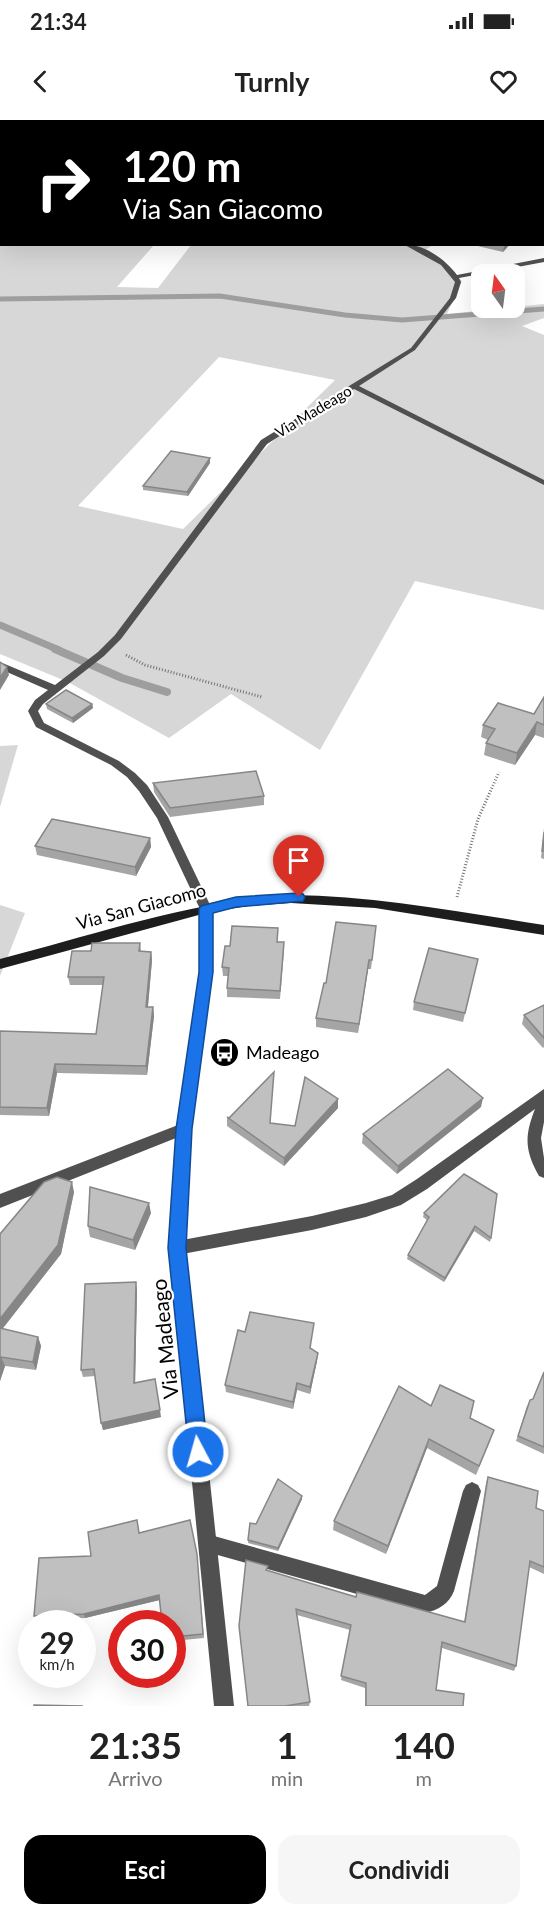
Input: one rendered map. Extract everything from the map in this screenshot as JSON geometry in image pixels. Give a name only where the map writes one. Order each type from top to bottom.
[{"type":"street","points":[[410,246],[433,256],[456,277],[544,260]]},
{"type":"street","name":"Via Madeago","points":[[224,1706],[177,1248],[184,1129],[206,972],[206,909],[162,817],[143,788],[115,763],[47,729],[36,721],[33,711],[35,706],[99,656],[118,637],[264,442],[413,349],[457,290],[456,277]]},
{"type":"street","points":[[354,386],[544,483]]},
{"type":"street","points":[[0,664],[56,689]]},
{"type":"street","name":"Via San Giacomo","points":[[0,964],[236,902],[299,897],[368,902],[544,930]]},
{"type":"street","points":[[177,1248],[312,1223],[396,1200],[422,1184],[544,1095]]},
{"type":"street","points":[[544,1103],[532,1134],[537,1159],[544,1172]]},
{"type":"street","points":[[0,1201],[184,1129]]},
{"type":"street","points":[[207,1543],[425,1604],[433,1602],[445,1591],[472,1491]]},
{"type":"path","points":[[118,637],[117,643],[122,653],[145,665],[262,697]]},
{"type":"path","points":[[452,915],[478,819],[499,772]]},
{"type":"shaded area","points":[[0,246],[153,246],[117,287],[158,288],[190,246],[431,246],[425,250],[462,281],[447,314],[471,312],[471,318],[525,318],[525,306],[544,304],[544,318],[522,326],[544,335],[544,610],[415,581],[320,750],[231,694],[169,738],[68,682],[0,654]],"holes":[[[219,357],[335,380],[183,529],[78,506]]]},
{"type":"shaded area","points":[[18,745],[0,807],[0,746]]},
{"type":"shaded area","points":[[0,905],[25,913],[0,976]]},
{"type":"building","points":[[171,451],[210,458],[187,492],[143,486]]},
{"type":"building","points":[[0,662],[7,667],[0,678]]},
{"type":"building","points":[[66,690],[92,704],[72,718],[46,704]]},
{"type":"building","points":[[544,697],[544,725],[537,722],[517,753],[486,743],[495,729],[483,725],[498,703],[534,714]]},
{"type":"building","points":[[256,771],[264,796],[170,808],[153,783]]},
{"type":"building","points":[[52,819],[150,838],[135,867],[35,846]]},
{"type":"building","points":[[336,922],[376,926],[372,960],[369,960],[359,1024],[316,1018],[324,983],[326,983]]},
{"type":"building","points":[[232,926],[278,928],[277,942],[284,942],[280,991],[227,988],[229,968],[222,967],[225,946],[230,946]]},
{"type":"building","points":[[92,943],[140,943],[139,951],[151,952],[146,1007],[153,1007],[146,1066],[55,1064],[47,1108],[0,1107],[0,1031],[96,1034],[104,977],[68,977],[72,951],[91,951]]},
{"type":"building","points":[[429,948],[478,959],[465,1013],[414,1002]]},
{"type":"building","points":[[544,1005],[544,1038],[524,1015]]},
{"type":"building","points":[[448,1069],[483,1098],[398,1166],[363,1134]]},
{"type":"building","points":[[274,1072],[270,1123],[295,1126],[305,1077],[338,1099],[284,1158],[227,1117],[229,1118]]},
{"type":"building","points":[[464,1174],[497,1194],[491,1238],[475,1226],[445,1278],[408,1255],[429,1217],[424,1213]]},
{"type":"building","points":[[57,1177],[72,1182],[58,1245],[0,1319],[0,1234],[44,1182]]},
{"type":"building","points":[[90,1187],[149,1203],[133,1240],[88,1226]]},
{"type":"building","points":[[136,1282],[134,1383],[155,1379],[160,1410],[101,1423],[94,1369],[81,1370],[85,1284]]},
{"type":"building","points":[[250,1312],[314,1323],[310,1348],[318,1353],[310,1387],[297,1383],[293,1402],[225,1385],[238,1330],[245,1332]]},
{"type":"building","points":[[0,1328],[38,1337],[33,1362],[1,1357],[0,1361]]},
{"type":"building","points":[[544,1372],[544,1447],[518,1436],[530,1400],[533,1399]]},
{"type":"building","points":[[440,1385],[474,1401],[470,1418],[494,1430],[479,1466],[429,1439],[388,1546],[334,1521],[399,1386],[431,1406]]},
{"type":"building","points":[[488,1477],[538,1491],[536,1508],[544,1511],[544,1567],[530,1561],[516,1666],[442,1642],[436,1690],[464,1694],[463,1706],[366,1706],[366,1683],[341,1676],[351,1625],[296,1609],[310,1702],[285,1706],[248,1706],[239,1626],[246,1560],[268,1566],[266,1570],[356,1597],[357,1592],[465,1622]]},
{"type":"building","points":[[278,1479],[302,1496],[278,1548],[248,1540],[250,1523],[256,1524]]},
{"type":"building","points":[[137,1520],[139,1533],[190,1520],[197,1554],[203,1634],[186,1636],[186,1610],[161,1610],[159,1595],[96,1611],[35,1610],[39,1558],[91,1556],[88,1532]]},
{"type":"building","points":[[34,1705],[83,1706],[34,1706]]},
{"type":"waterway","points":[[0,299],[220,296],[345,315],[402,320],[544,309]]},
{"type":"waterway","points":[[0,625],[59,650]]},
{"type":"waterway","points":[[55,649],[122,678],[167,692]]},
{"type":"place","name":"Madeago","points":[[225,1052]]},
{"type":"route","points":[[198,1452],[177,1248],[184,1129],[206,972],[206,909],[236,902],[299,897]]}]
